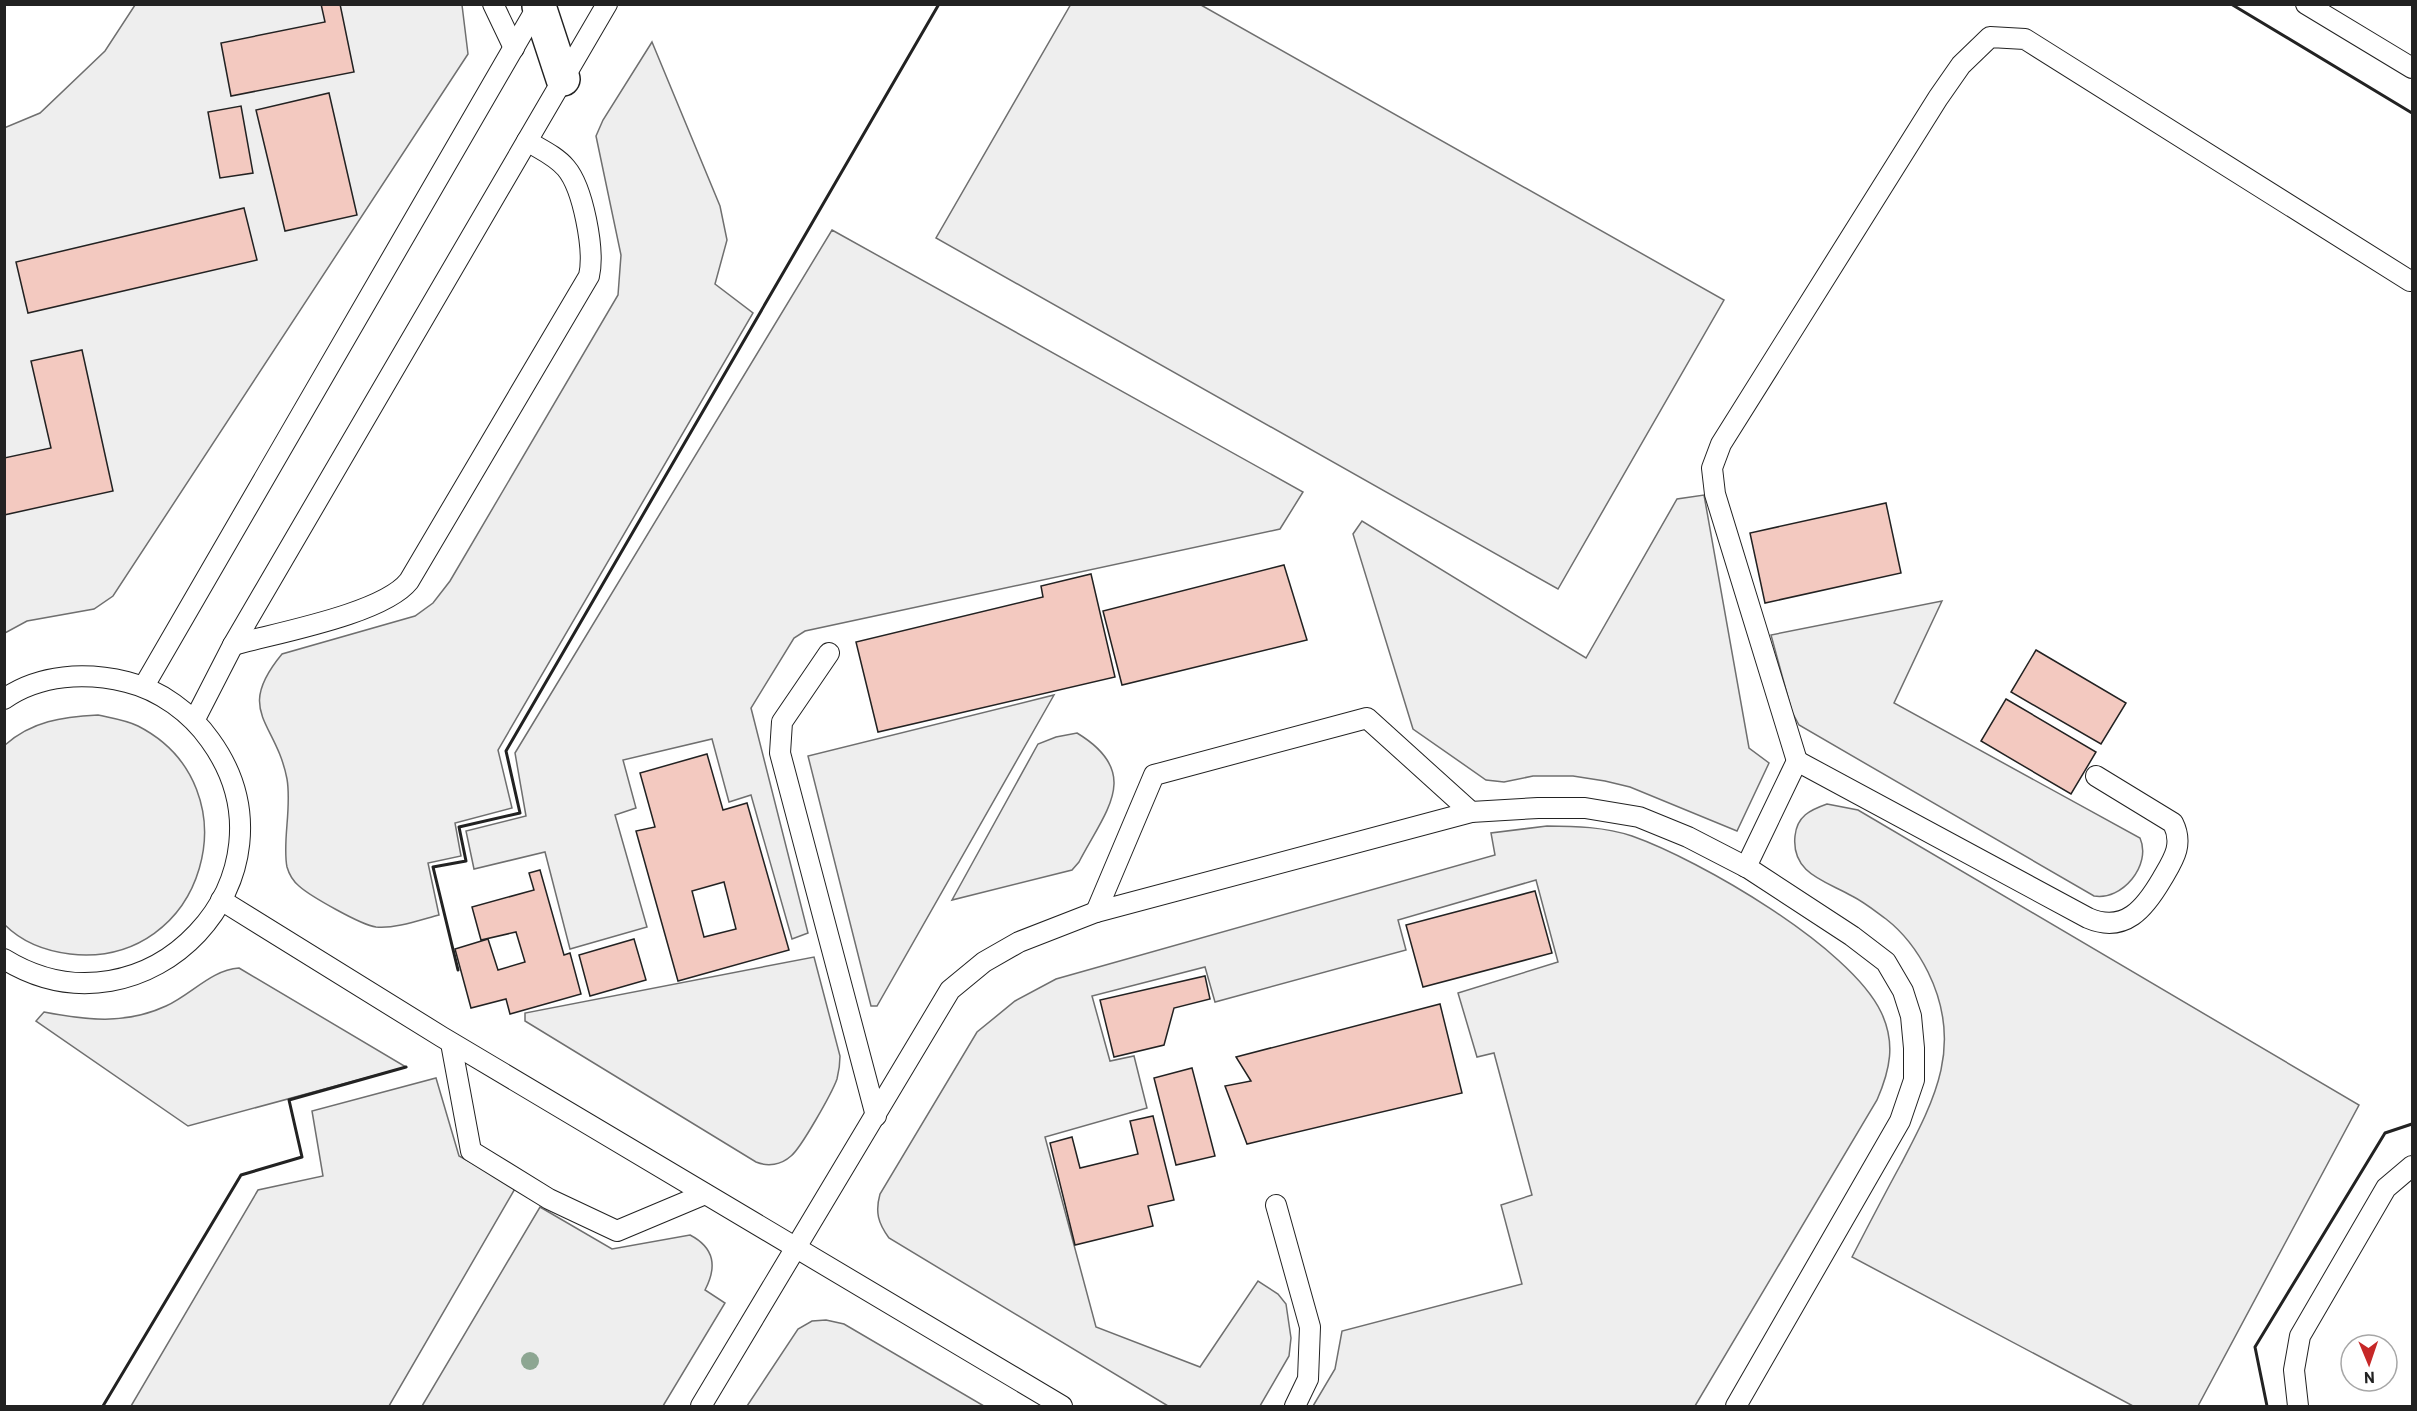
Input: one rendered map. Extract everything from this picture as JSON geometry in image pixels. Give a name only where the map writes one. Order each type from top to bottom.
[{"type":"street","points":[[539,5],[563,79]]},
{"type":"lane","points":[[493,4],[514,48]]},
{"type":"lane","points":[[195,719],[233,645],[607,4]]},
{"type":"lane","points":[[2306,4],[2412,68]]},
{"type":"lane","points":[[144,686],[539,5]]},
{"type":"lane","points":[[1746,867],[1797,761],[1715,494],[1713,462],[1759,382],[1938,99],[1961,65],[1990,37],[2025,39],[2410,280]]},
{"type":"lane","points":[[233,645],[368,608],[400,591],[409,581],[590,276],[591,248],[582,206],[572,176],[554,157],[527,141]]},
{"type":"lane","points":[[829,653],[782,722],[780,753],[876,1116]]},
{"type":"lane","points":[[4,699],[16,691],[57,677],[101,675],[144,686],[195,719],[226,762],[240,812],[237,864],[222,900],[189,945],[152,969],[110,982],[65,982],[24,971],[4,959]]},
{"type":"lane","points":[[1096,912],[1154,775],[1366,718],[1471,812]]},
{"type":"lane","points":[[1797,761],[2100,923],[2128,919],[2139,912],[2148,902],[2175,858],[2179,846],[2178,834],[2173,823],[2096,776]]},
{"type":"lane","points":[[701,1407],[950,990],[966,975],[1019,942],[1096,912],[1471,812],[1585,808],[1639,817],[1672,829],[1746,867],[1852,936],[1886,962],[1903,991],[1911,1016],[1914,1080],[1900,1121],[1736,1407]]},
{"type":"lane","points":[[222,900],[451,1043],[1062,1407]]},
{"type":"lane","points":[[451,1043],[471,1152],[549,1199],[617,1231],[705,1194]]},
{"type":"lane","points":[[2298,1407],[2294,1370],[2300,1336],[2386,1188],[2412,1166]]},
{"type":"lane","points":[[1276,1205],[1310,1327],[1308,1379],[1295,1407]]},
{"type":"shaded area","points":[[1071,4],[1201,5],[1724,300],[1558,589],[936,238]]},
{"type":"shaded area","points":[[135,5],[462,5],[468,54],[113,596],[94,609],[27,621],[5,633],[4,128],[40,113],[105,51]]},
{"type":"shaded area","points":[[652,42],[720,206],[727,240],[715,284],[753,313],[498,750],[512,808],[455,823],[461,856],[428,863],[439,915],[391,927],[369,925],[348,916],[305,891],[293,880],[289,872],[286,857],[287,779],[282,759],[262,716],[261,690],[268,674],[282,654],[415,616],[433,603],[450,581],[618,295],[621,255],[596,136],[603,120]]},
{"type":"shaded area","points":[[832,230],[1303,492],[1280,529],[805,631],[794,638],[751,708],[808,933],[792,939],[751,795],[729,802],[712,739],[623,760],[636,808],[615,815],[647,927],[570,949],[545,852],[474,869],[466,831],[526,816],[515,753]]},
{"type":"shaded area","points":[[1704,495],[1749,748],[1769,763],[1737,831],[1630,787],[1605,781],[1573,776],[1533,776],[1504,782],[1486,780],[1413,729],[1353,534],[1362,521],[1586,658],[1677,499]]},
{"type":"shaded area","points":[[1942,601],[1894,703],[2140,838],[2143,848],[2138,870],[2124,887],[2115,893],[2094,896],[1799,725],[1792,712],[1771,635]]},
{"type":"shaded area","points":[[1054,695],[877,1006],[871,1006],[808,756]]},
{"type":"shaded area","points":[[98,715],[138,726],[175,754],[197,789],[204,829],[199,868],[182,905],[154,933],[117,951],[70,954],[35,945],[5,925],[5,745],[37,725],[72,717]]},
{"type":"shaded area","points":[[1077,733],[1097,748],[1109,763],[1114,778],[1113,793],[1108,809],[1079,862],[1072,870],[952,900],[1038,744],[1056,737]]},
{"type":"shaded area","points":[[1827,804],[1858,810],[2359,1105],[2198,1406],[2133,1406],[1852,1257],[1925,1117],[1941,1071],[1944,1024],[1939,999],[1928,972],[1905,937],[1893,924],[1856,898],[1812,875],[1799,859],[1795,849],[1798,823],[1810,811]]},
{"type":"shaded area","points":[[1547,826],[1601,829],[1632,836],[1695,864],[1732,885],[1807,934],[1839,960],[1864,987],[1886,1023],[1890,1056],[1877,1100],[1695,1406],[1313,1406],[1335,1369],[1342,1331],[1522,1284],[1501,1205],[1532,1195],[1494,1053],[1477,1057],[1458,993],[1558,962],[1536,880],[1398,920],[1406,950],[1215,1002],[1205,967],[1092,996],[1110,1061],[1134,1056],[1147,1108],[1045,1137],[1096,1327],[1200,1367],[1258,1281],[1278,1294],[1286,1304],[1291,1338],[1289,1356],[1260,1406],[1168,1406],[889,1238],[885,1233],[878,1212],[880,1194],[977,1032],[1015,1001],[1056,979],[1495,855],[1491,833]]},
{"type":"shaded area","points":[[814,957],[840,1056],[837,1079],[802,1143],[791,1156],[774,1164],[756,1162],[525,1021],[525,1013]]},
{"type":"shaded area","points":[[239,968],[406,1067],[188,1126],[36,1021],[44,1012],[90,1019],[136,1016],[166,1006],[219,973]]},
{"type":"shaded area","points":[[436,1078],[459,1156],[516,1187],[389,1406],[131,1406],[258,1190],[323,1176],[312,1111]]},
{"type":"shaded area","points":[[540,1207],[612,1249],[690,1235],[705,1246],[709,1252],[712,1266],[705,1290],[725,1303],[663,1406],[422,1406]]},
{"type":"shaded area","points":[[826,1320],[844,1324],[984,1406],[747,1406],[798,1329],[812,1321]]},
{"type":"building","points":[[321,4],[340,4],[354,72],[231,96],[221,43],[325,22]]},
{"type":"building","points":[[329,93],[357,215],[285,231],[256,110]]},
{"type":"building","points":[[241,106],[253,173],[220,178],[208,112]]},
{"type":"building","points":[[244,208],[257,260],[28,313],[16,262]]},
{"type":"building","points":[[82,350],[113,491],[4,515],[4,458],[51,448],[31,361]]},
{"type":"building","points":[[1886,503],[1901,573],[1765,603],[1750,533]]},
{"type":"building","points":[[1284,565],[1307,640],[1122,685],[1103,611]]},
{"type":"building","points":[[1091,574],[1115,677],[878,732],[856,642],[1043,597],[1041,586]]},
{"type":"building","points":[[2036,650],[2126,703],[2101,744],[2011,692]]},
{"type":"building","points":[[2006,699],[2096,752],[2071,794],[1981,741]]},
{"type":"building","points":[[707,754],[723,810],[747,803],[789,950],[678,981],[636,831],[655,827],[640,773]],"holes":[[[724,882],[736,929],[704,937],[692,891]]]},
{"type":"building","points":[[540,870],[564,955],[570,953],[581,994],[510,1014],[506,999],[471,1008],[455,949],[488,939],[498,970],[525,962],[516,932],[481,940],[472,907],[534,890],[529,873]]},
{"type":"building","points":[[1535,891],[1552,953],[1423,987],[1406,925]]},
{"type":"building","points":[[634,939],[646,980],[590,996],[579,955]]},
{"type":"building","points":[[1205,976],[1210,999],[1174,1008],[1164,1045],[1114,1057],[1100,1000]]},
{"type":"building","points":[[1440,1004],[1462,1093],[1247,1144],[1225,1086],[1251,1081],[1236,1057]]},
{"type":"building","points":[[1192,1068],[1215,1156],[1176,1165],[1154,1078]]},
{"type":"building","points":[[1153,1116],[1174,1200],[1148,1206],[1153,1226],[1075,1245],[1050,1143],[1072,1137],[1080,1168],[1138,1154],[1130,1121]]},
{"type":"wall","points":[[458,970],[433,867],[466,861],[459,827],[520,813],[506,751],[939,4]]},
{"type":"wall","points":[[2231,4],[2412,113]]},
{"type":"wall","points":[[103,1406],[241,1175],[302,1157],[289,1100],[406,1067]]},
{"type":"wall","points":[[2267,1406],[2255,1347],[2385,1133],[2412,1124]]}]
